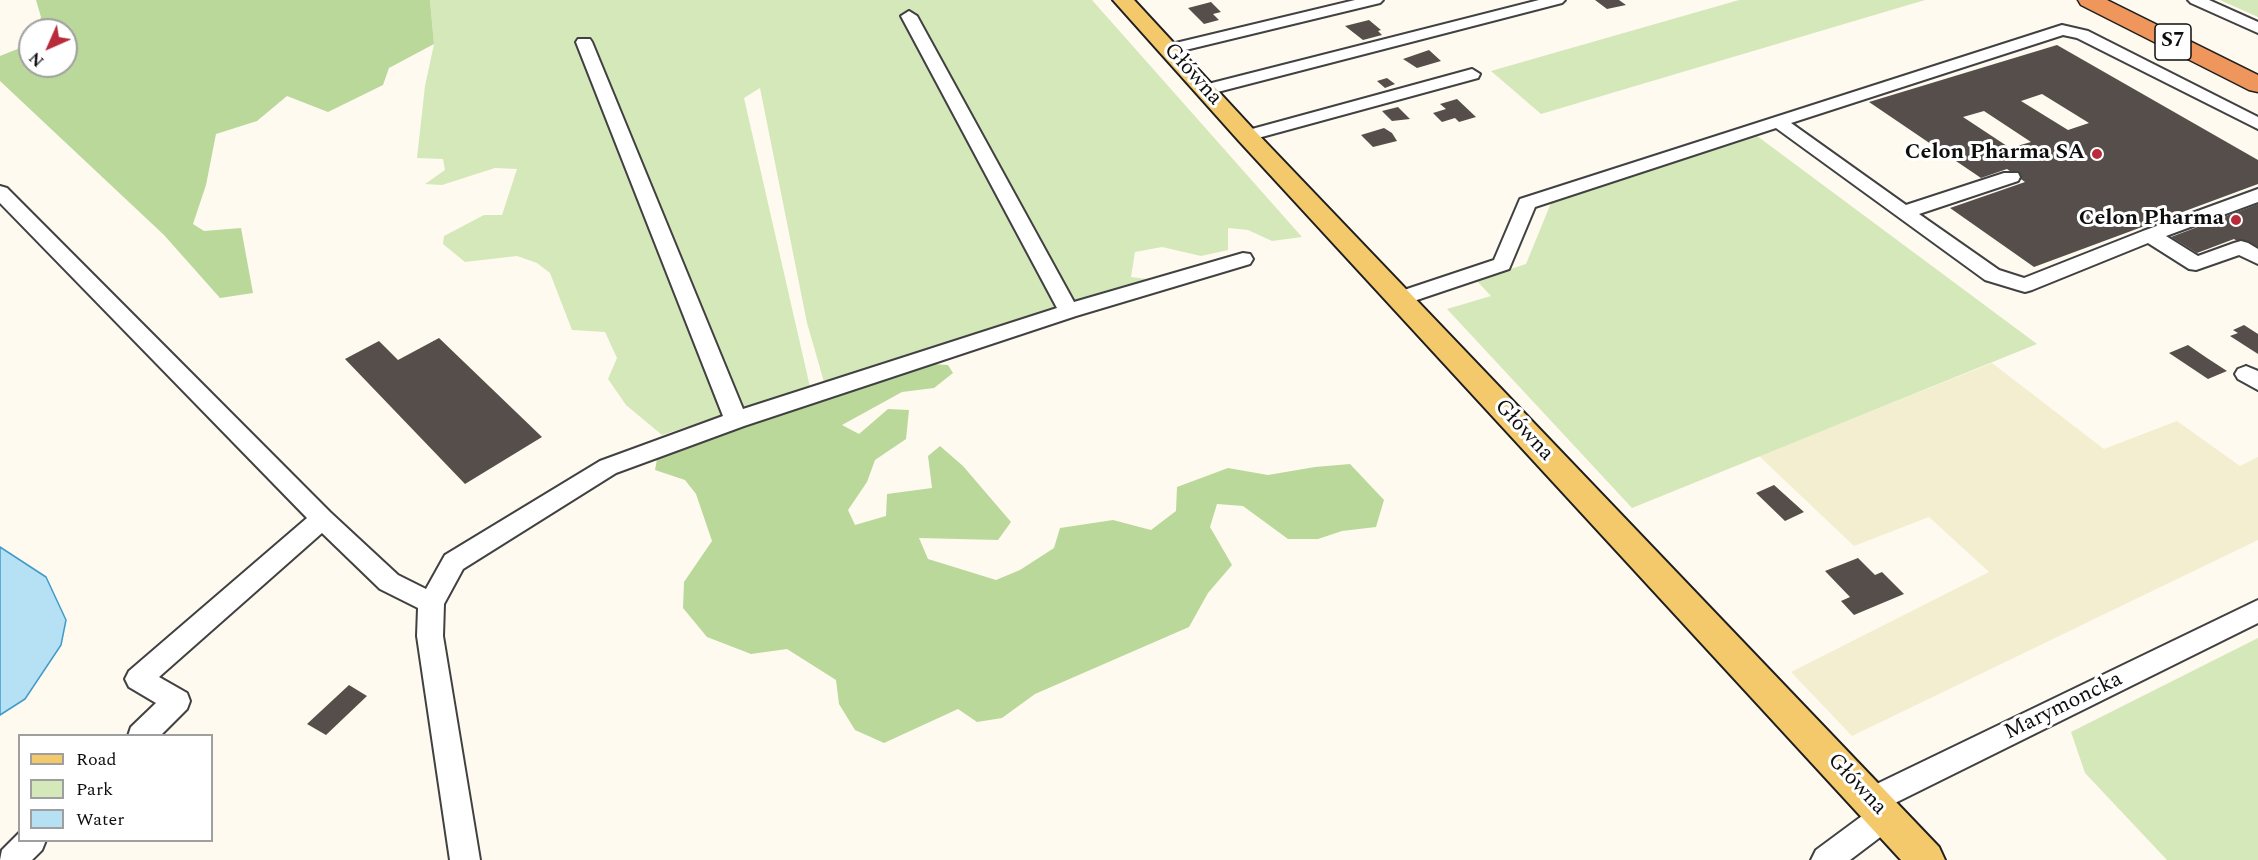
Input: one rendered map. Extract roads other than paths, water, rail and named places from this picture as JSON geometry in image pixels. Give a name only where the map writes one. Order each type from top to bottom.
[{"type":"highway","name":"S7","points":[[2088,0],[2258,85]]},
{"type":"highway","name":"S7","points":[[2126,0],[2258,63]]},
{"type":"main road","name":"Główna","points":[[1123,0],[1247,136],[1926,860]]},
{"type":"street","points":[[1169,49],[1374,0]]},
{"type":"street","points":[[1206,90],[1557,0]]},
{"type":"street","points":[[2196,0],[2258,28]]},
{"type":"street","points":[[909,16],[1069,311]]},
{"type":"street","points":[[1400,299],[1502,264],[1527,203],[2062,30],[2082,34],[2258,124]]},
{"type":"street","points":[[584,42],[736,420]]},
{"type":"street","points":[[1247,136],[1472,74]]},
{"type":"street","points":[[1778,122],[1992,275],[2025,285],[2258,195]]},
{"type":"street","points":[[1904,212],[2011,177]]},
{"type":"street","points":[[0,192],[322,519],[389,582],[430,603]]},
{"type":"street","points":[[2150,235],[2196,264],[2241,248],[2258,258]]},
{"type":"street","points":[[465,860],[430,636],[430,603],[454,562],[608,467],[736,420],[1069,311],[1243,259]]},
{"type":"street","points":[[142,734],[177,701],[138,679],[322,519]]},
{"type":"street","name":"Marymoncka","points":[[1826,860],[1878,809],[2258,611]]},
{"type":"street","points":[[12,860],[30,842]]},
{"type":"water","points":[[0,547],[46,577],[66,620],[61,645],[25,699],[0,715]]},
{"type":"place","name":"Celon Pharma SA","points":[[2097,154]]},
{"type":"place","name":"Celon Pharma","points":[[2236,220]]}]
